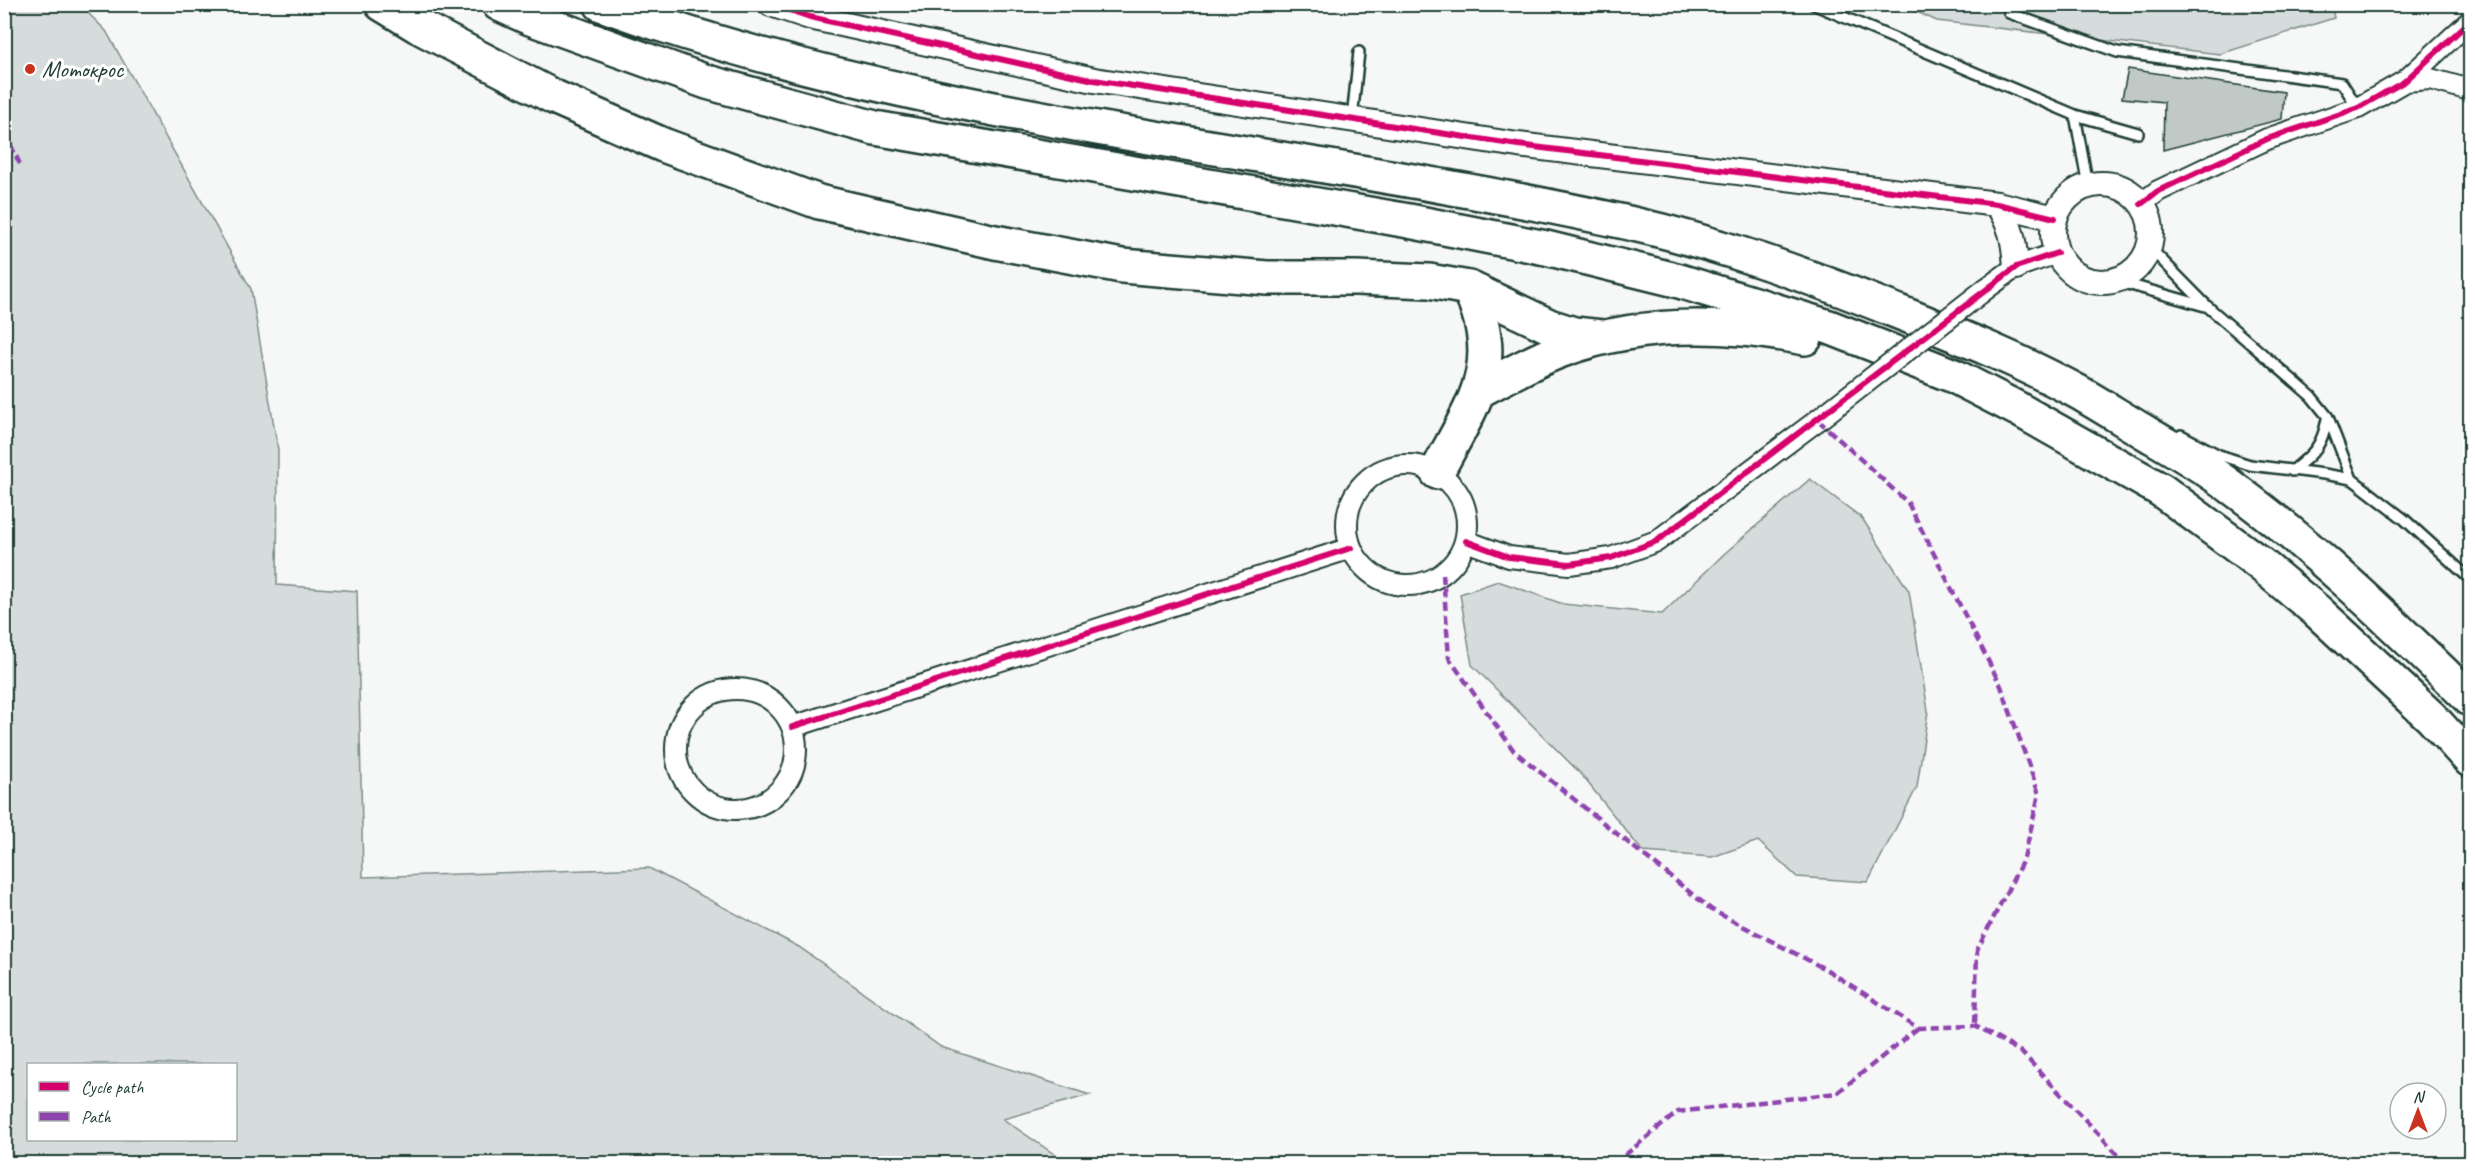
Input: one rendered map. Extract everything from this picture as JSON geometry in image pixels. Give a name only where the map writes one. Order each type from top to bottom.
[{"type":"highway","points":[[382,4],[418,26],[554,97],[663,145],[819,202],[995,242],[1122,266],[1267,278],[1429,281],[1469,288],[1549,326],[1574,334],[1602,337]]},
{"type":"highway","points":[[499,4],[530,18],[707,82],[875,129],[1409,221],[1546,248],[1676,280],[1829,327],[1954,376],[2018,409],[2161,490],[2318,610],[2431,717],[2470,760]]},
{"type":"highway","points":[[601,4],[758,54],[908,92],[1079,126],[1341,168],[1632,224],[1825,282],[1987,348],[2077,391],[2233,488],[2342,576],[2470,699]]},
{"type":"highway","points":[[1437,472],[1480,390],[1485,361],[1484,331],[1479,309],[1469,288]]},
{"type":"highway","points":[[1480,390],[1560,350],[1602,337],[1662,326],[1767,330],[1833,343],[1973,397],[2112,471],[2161,490]]},
{"type":"street","points":[[771,4],[810,17],[1094,80],[1518,145],[1997,204],[2055,218]]},
{"type":"street","points":[[2141,204],[2158,191],[2267,139],[2358,108],[2405,81],[2470,21]]},
{"type":"street","points":[[2405,81],[2430,79],[2470,90]]},
{"type":"street","points":[[2103,184],[2118,186],[2141,204],[2148,217],[2151,232],[2149,247],[2141,262],[2129,274],[2113,280],[2096,281],[2080,277],[2066,267],[2057,253],[2053,230],[2055,218],[2068,198],[2088,186],[2103,184]]},
{"type":"street","points":[[1997,204],[2010,224],[2016,267]]},
{"type":"street","points":[[1466,542],[1509,557],[1569,564],[1611,558],[1657,542],[2016,267],[2057,253]]},
{"type":"street","points":[[1401,465],[1420,466],[1437,472],[1453,485],[1464,502],[1468,522],[1466,542],[1457,560],[1443,574],[1427,582],[1409,585],[1391,583],[1374,576],[1360,563],[1351,548],[1347,529],[1348,511],[1356,494],[1367,480],[1383,469],[1401,465]]},
{"type":"street","points":[[792,727],[1351,548]]},
{"type":"street","points":[[732,689],[751,691],[768,698],[782,711],[792,727],[796,748],[793,768],[783,786],[767,800],[748,808],[727,808],[707,802],[691,789],[680,771],[676,753],[678,734],[685,717],[698,703],[714,693],[732,689]]},
{"type":"lane","points":[[1814,4],[2075,115],[2138,133]]},
{"type":"lane","points":[[2009,13],[2117,52],[2342,83],[2358,108]]},
{"type":"lane","points":[[1352,119],[1359,52]]},
{"type":"lane","points":[[2075,115],[2088,186]]},
{"type":"lane","points":[[2149,247],[2207,306],[2311,396],[2328,417],[2352,480]]},
{"type":"lane","points":[[2113,280],[2207,306]]},
{"type":"lane","points":[[1987,348],[2038,361]]},
{"type":"lane","points":[[2292,471],[2314,454],[2323,438],[2328,417]]},
{"type":"lane","points":[[2171,430],[2219,455],[2250,465],[2324,474],[2352,480],[2404,519],[2470,579]]},
{"type":"shaded area","points":[[5,4],[80,5],[106,31],[251,289],[278,450],[277,585],[357,591],[363,877],[649,868],[799,947],[941,1047],[1090,1095],[1003,1119],[1067,1163],[5,1163]]},
{"type":"shaded area","points":[[2331,4],[2334,18],[2220,54],[1937,21],[1901,5]]},
{"type":"shaded area","points":[[1810,479],[1862,518],[1909,591],[1928,711],[1917,787],[1868,882],[1797,877],[1758,841],[1712,857],[1643,852],[1580,773],[1472,665],[1460,594],[1498,581],[1563,604],[1662,614],[1724,554]]},
{"type":"building","points":[[2128,69],[2284,92],[2282,119],[2163,150],[2164,102],[2122,98]]},
{"type":"marked path","points":[[4,132],[20,164]]},
{"type":"marked path","points":[[1818,420],[1908,503],[2001,686],[2039,794],[2024,858],[1977,950],[1975,1026]]},
{"type":"marked path","points":[[1443,574],[1449,658],[1514,751],[1712,910],[1827,970],[1918,1028],[1975,1026],[2021,1052],[2127,1164]]},
{"type":"marked path","points":[[1614,1164],[1678,1112],[1837,1093],[1918,1028]]},
{"type":"cycle path","points":[[771,4],[810,17],[1094,80],[1518,145],[1997,204],[2055,218]]},
{"type":"cycle path","points":[[2141,204],[2158,191],[2267,139],[2358,108],[2405,81],[2470,21]]},
{"type":"cycle path","points":[[1466,541],[1509,557],[1569,564],[1611,558],[1657,541],[2016,267],[2057,253]]},
{"type":"cycle path","points":[[792,727],[1351,548]]},
{"type":"place","name":"Мотокрос","points":[[30,69]]}]
